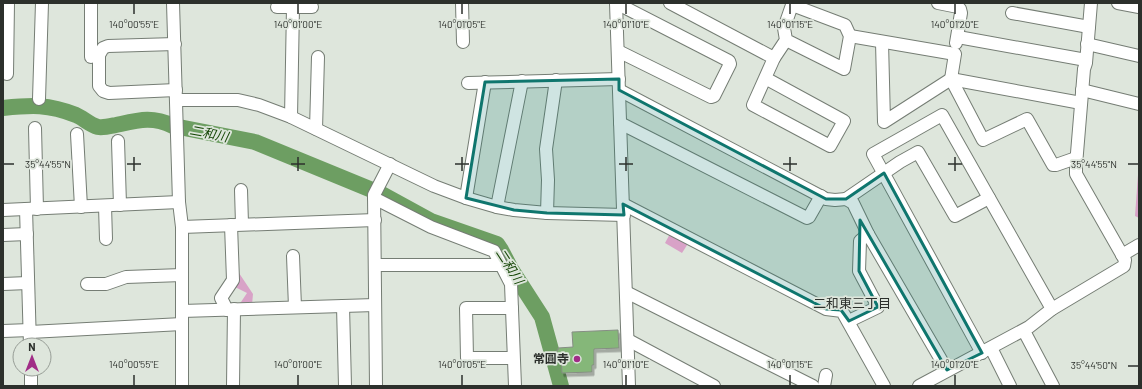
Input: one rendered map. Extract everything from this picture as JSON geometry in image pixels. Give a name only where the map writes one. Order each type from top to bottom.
[{"type":"street","points":[[7,74],[8,3]]},
{"type":"street","points":[[39,99],[42,3]]},
{"type":"street","points":[[90,57],[91,3]]},
{"type":"street","points":[[173,3],[182,227],[182,386]]},
{"type":"street","points":[[462,3],[463,42]]},
{"type":"street","points":[[618,51],[711,97],[714,96],[730,64],[729,61],[616,3],[629,386]]},
{"type":"street","points":[[670,3],[774,58]]},
{"type":"street","points":[[938,3],[958,7],[960,9],[961,13],[958,37],[951,79],[983,140],[1027,119],[1053,165],[1076,158]]},
{"type":"street","points":[[918,386],[1024,330],[1052,309],[1124,266],[1125,260],[1076,174],[1076,158],[1091,3]]},
{"type":"street","points":[[1118,3],[1139,7]]},
{"type":"street","points":[[765,78],[844,121],[830,146],[753,105],[765,78],[774,58],[786,40],[784,28],[792,5],[845,25],[850,36],[844,69],[786,40]]},
{"type":"street","points":[[277,7],[312,7]]},
{"type":"street","points":[[291,118],[292,7]]},
{"type":"street","points":[[1012,13],[1089,27]]},
{"type":"street","points":[[850,36],[955,54]]},
{"type":"street","points":[[958,37],[1086,60]]},
{"type":"street","points":[[882,42],[884,122],[951,79],[1081,103]]},
{"type":"street","points":[[175,44],[108,46],[103,48],[99,55],[99,86],[103,91],[109,93],[176,95],[238,100],[259,105],[316,129],[434,186],[466,198],[498,207],[546,213],[623,210],[826,309],[842,311],[849,321],[884,386]]},
{"type":"street","points":[[1087,44],[1139,56]]},
{"type":"street","points":[[316,129],[318,57]]},
{"type":"street","points":[[546,213],[548,180],[546,149],[556,80]]},
{"type":"street","points":[[468,83],[556,80],[619,84],[826,199],[846,199],[900,162],[918,152],[955,216],[989,198]]},
{"type":"street","points":[[498,207],[522,81]]},
{"type":"street","points":[[466,198],[485,82]]},
{"type":"street","points":[[1082,90],[1139,104]]},
{"type":"street","points":[[1010,386],[986,351],[873,154],[942,115],[1052,309]]},
{"type":"street","points":[[620,123],[807,218],[809,218],[821,196]]},
{"type":"street","points":[[30,337],[27,234],[31,209],[35,128]]},
{"type":"street","points":[[77,134],[81,207]]},
{"type":"street","points":[[118,141],[120,205]]},
{"type":"street","points":[[376,386],[375,193],[390,164]]},
{"type":"street","points":[[234,386],[231,309],[221,298],[233,280],[236,225],[241,190]]},
{"type":"street","points":[[375,193],[431,227],[494,251],[511,284],[514,386]]},
{"type":"street","points":[[846,199],[853,203],[868,234],[947,370]]},
{"type":"street","points":[[3,210],[180,202]]},
{"type":"street","points":[[105,206],[106,239]]},
{"type":"street","points":[[182,227],[374,220]]},
{"type":"street","points":[[3,235],[27,234]]},
{"type":"street","points":[[849,321],[878,307],[859,271],[860,240],[868,234]]},
{"type":"street","points":[[1122,255],[1139,245]]},
{"type":"street","points":[[293,256],[295,307]]},
{"type":"street","points":[[375,265],[502,265]]},
{"type":"street","points":[[88,284],[106,284],[126,277],[182,275]]},
{"type":"street","points":[[3,284],[28,283]]},
{"type":"street","points":[[626,292],[814,386]]},
{"type":"street","points":[[182,311],[375,305]]},
{"type":"street","points":[[343,306],[345,386]]},
{"type":"street","points":[[512,308],[466,308],[466,358],[513,358]]},
{"type":"street","points":[[3,331],[182,324]]},
{"type":"street","points":[[1024,330],[1053,386]]},
{"type":"street","points":[[628,340],[714,386]]},
{"type":"highlighted area","points":[[619,79],[619,90],[826,199],[846,199],[884,173],[982,353],[947,370],[860,220],[859,271],[878,307],[849,321],[841,310],[826,309],[623,204],[624,215],[547,213],[514,210],[466,198],[485,82]]},
{"type":"shaded area","points":[[1139,161],[1139,218],[1135,216]]},
{"type":"shaded area","points":[[671,232],[689,242],[682,253],[665,243]]},
{"type":"shaded area","points":[[236,273],[239,273],[253,294],[252,305],[239,305],[247,293],[235,287]]},
{"type":"building","points":[[618,330],[619,348],[594,349],[594,365],[592,365],[592,372],[562,373],[561,358],[557,358],[557,350],[558,348],[573,347],[572,332]]},
{"type":"waterway","name":"二和川","points":[[3,108],[23,106],[48,107],[66,111],[98,127],[107,127],[145,120],[158,121],[173,126]]},
{"type":"waterway","name":"二和川","points":[[179,127],[255,142],[372,190]]},
{"type":"waterway","name":"二和川","points":[[378,192],[431,221],[497,244],[511,269],[542,317],[561,386]]},
{"type":"place","name":"常圓寺","points":[[577,359]]},
{"type":"district","name":"二和東三丁目","points":[[852,303]]}]
